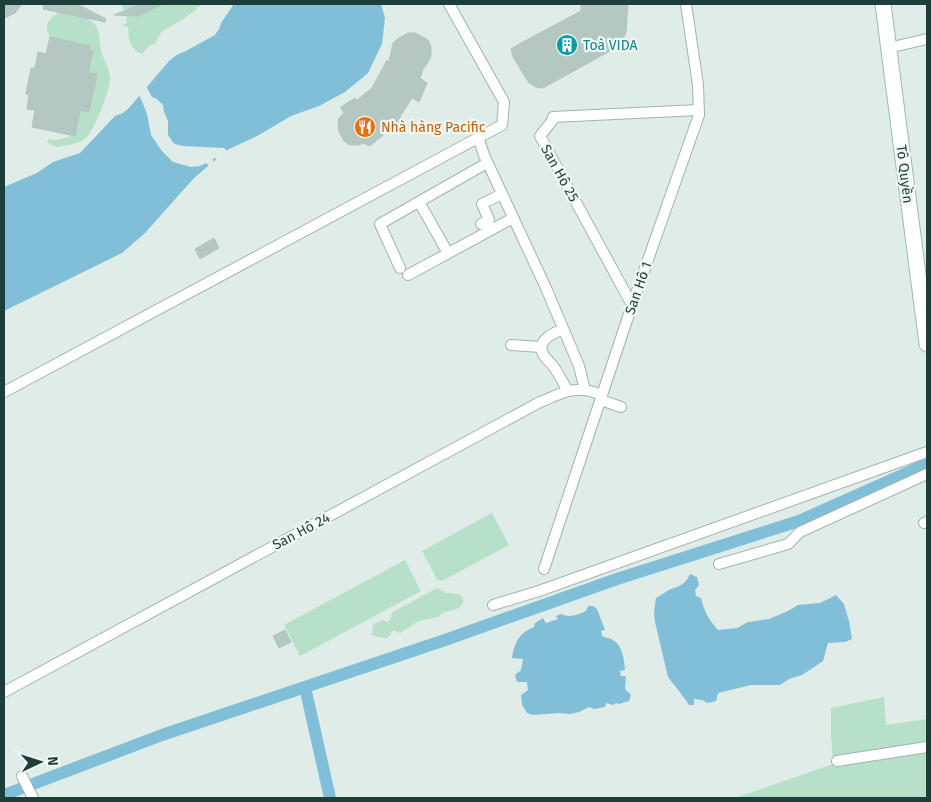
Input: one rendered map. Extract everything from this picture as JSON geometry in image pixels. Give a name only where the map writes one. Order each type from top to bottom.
[{"type":"main road","name":"Tô Quyền","points":[[882,4],[927,344]]},
{"type":"street","points":[[4,392],[502,125],[504,102],[449,4]]},
{"type":"street","name":"San Hô 1","points":[[544,569],[698,115],[698,85],[686,4]]},
{"type":"street","points":[[888,48],[927,39]]},
{"type":"street","name":"San Hô 25","points":[[632,305],[540,136],[554,117],[698,110]]},
{"type":"street","points":[[478,138],[487,163],[546,288],[579,366],[585,390]]},
{"type":"street","points":[[400,268],[380,224],[487,163]]},
{"type":"street","points":[[481,224],[489,220],[482,204],[502,194]]},
{"type":"street","points":[[419,202],[448,253]]},
{"type":"street","points":[[408,275],[513,218]]},
{"type":"street","points":[[563,329],[550,334],[541,348],[568,391]]},
{"type":"street","points":[[511,345],[541,348]]},
{"type":"street","name":"San Hô 24","points":[[4,692],[540,402],[576,389],[585,390],[621,407]]},
{"type":"street","points":[[493,605],[539,591],[927,452]]},
{"type":"street","points":[[719,564],[788,544],[800,532],[927,474]]},
{"type":"street","points":[[837,761],[927,747]]},
{"type":"street","points":[[23,779],[32,796]]},
{"type":"green space","points":[[121,4],[202,4],[177,23],[161,32],[155,44],[150,45],[142,54],[134,49],[130,43],[128,27],[122,25],[127,23],[127,20]]},
{"type":"green space","points":[[60,12],[81,16],[94,24],[98,31],[101,51],[110,81],[101,111],[90,134],[78,142],[59,146],[52,145],[47,141],[49,139],[59,140],[75,135],[80,110],[89,112],[96,74],[88,73],[93,51],[89,50],[89,46],[50,37],[47,29],[48,22]]},
{"type":"green space","points":[[492,513],[509,545],[442,581],[437,579],[422,551]]},
{"type":"green space","points":[[405,560],[421,591],[300,656],[284,625]]},
{"type":"green space","points":[[437,588],[446,593],[459,594],[463,598],[463,603],[455,610],[444,612],[438,617],[419,621],[400,633],[394,630],[387,638],[372,635],[373,625],[382,620],[388,622],[393,612]]},
{"type":"green space","points":[[884,697],[886,725],[927,719],[927,798],[735,798],[833,764],[831,708]]},
{"type":"water","points":[[234,4],[381,4],[385,18],[382,44],[368,73],[345,92],[319,106],[291,116],[259,135],[227,150],[194,178],[145,233],[122,253],[4,311],[4,187],[37,173],[53,162],[80,153],[115,116],[129,108],[169,61],[178,54],[215,35]]},
{"type":"water","points":[[690,574],[697,577],[699,585],[695,590],[696,596],[701,598],[707,615],[718,630],[737,628],[748,622],[769,619],[798,605],[820,603],[836,595],[844,604],[852,639],[845,642],[828,643],[823,661],[802,675],[789,679],[780,685],[751,685],[718,693],[716,701],[707,703],[694,699],[694,705],[689,705],[668,677],[654,613],[656,598],[678,587]]},
{"type":"water","points":[[588,606],[593,606],[597,609],[605,630],[601,631],[602,636],[613,640],[621,649],[625,670],[620,671],[621,676],[626,676],[625,689],[631,695],[629,701],[613,705],[606,703],[605,707],[594,709],[589,707],[570,714],[533,715],[527,713],[522,705],[521,695],[528,690],[527,682],[517,682],[515,675],[521,670],[523,659],[512,658],[518,639],[543,618],[546,623],[558,619],[556,616],[561,614],[570,616],[580,614],[586,611]]},
{"type":"pier","points":[[145,84],[152,97],[163,105],[168,121],[168,135],[175,144],[224,148],[228,152],[219,159],[213,158],[213,162],[216,162],[210,167],[206,163],[191,167],[173,162],[161,150],[151,135],[147,114],[138,93]]},
{"type":"building","points":[[4,4],[22,4],[15,13],[4,18]]},
{"type":"building","points":[[44,4],[77,4],[106,19],[105,22],[43,9]]},
{"type":"building","points":[[141,4],[161,5],[138,16],[114,15]]},
{"type":"building","name":"Toà VIDA","points":[[581,4],[628,4],[626,33],[622,40],[615,48],[543,88],[529,83],[513,57],[511,49],[581,11]]},
{"type":"building","points":[[408,33],[415,33],[428,40],[431,47],[431,56],[420,78],[427,83],[419,102],[412,98],[400,117],[405,123],[395,134],[390,129],[370,146],[363,143],[350,145],[344,141],[339,132],[339,118],[344,113],[341,107],[355,98],[356,101],[372,88],[387,60],[389,62],[393,43]]},
{"type":"building","points":[[50,37],[90,46],[89,50],[93,51],[88,73],[97,74],[89,112],[80,110],[75,136],[32,127],[35,110],[27,109],[29,95],[26,94],[31,68],[35,68],[38,52],[46,54]]},
{"type":"building","points":[[214,238],[219,248],[200,259],[195,249]]},
{"type":"building","points":[[285,630],[291,642],[279,648],[273,636]]},
{"type":"waterway","points":[[4,795],[162,735],[445,640],[617,579],[799,521],[927,464]]},
{"type":"waterway","points":[[305,687],[330,798]]},
{"type":"place","name":"Toà VIDA","points":[[567,45]]},
{"type":"place","name":"Nhà hàng Pacific","points":[[365,127]]}]
